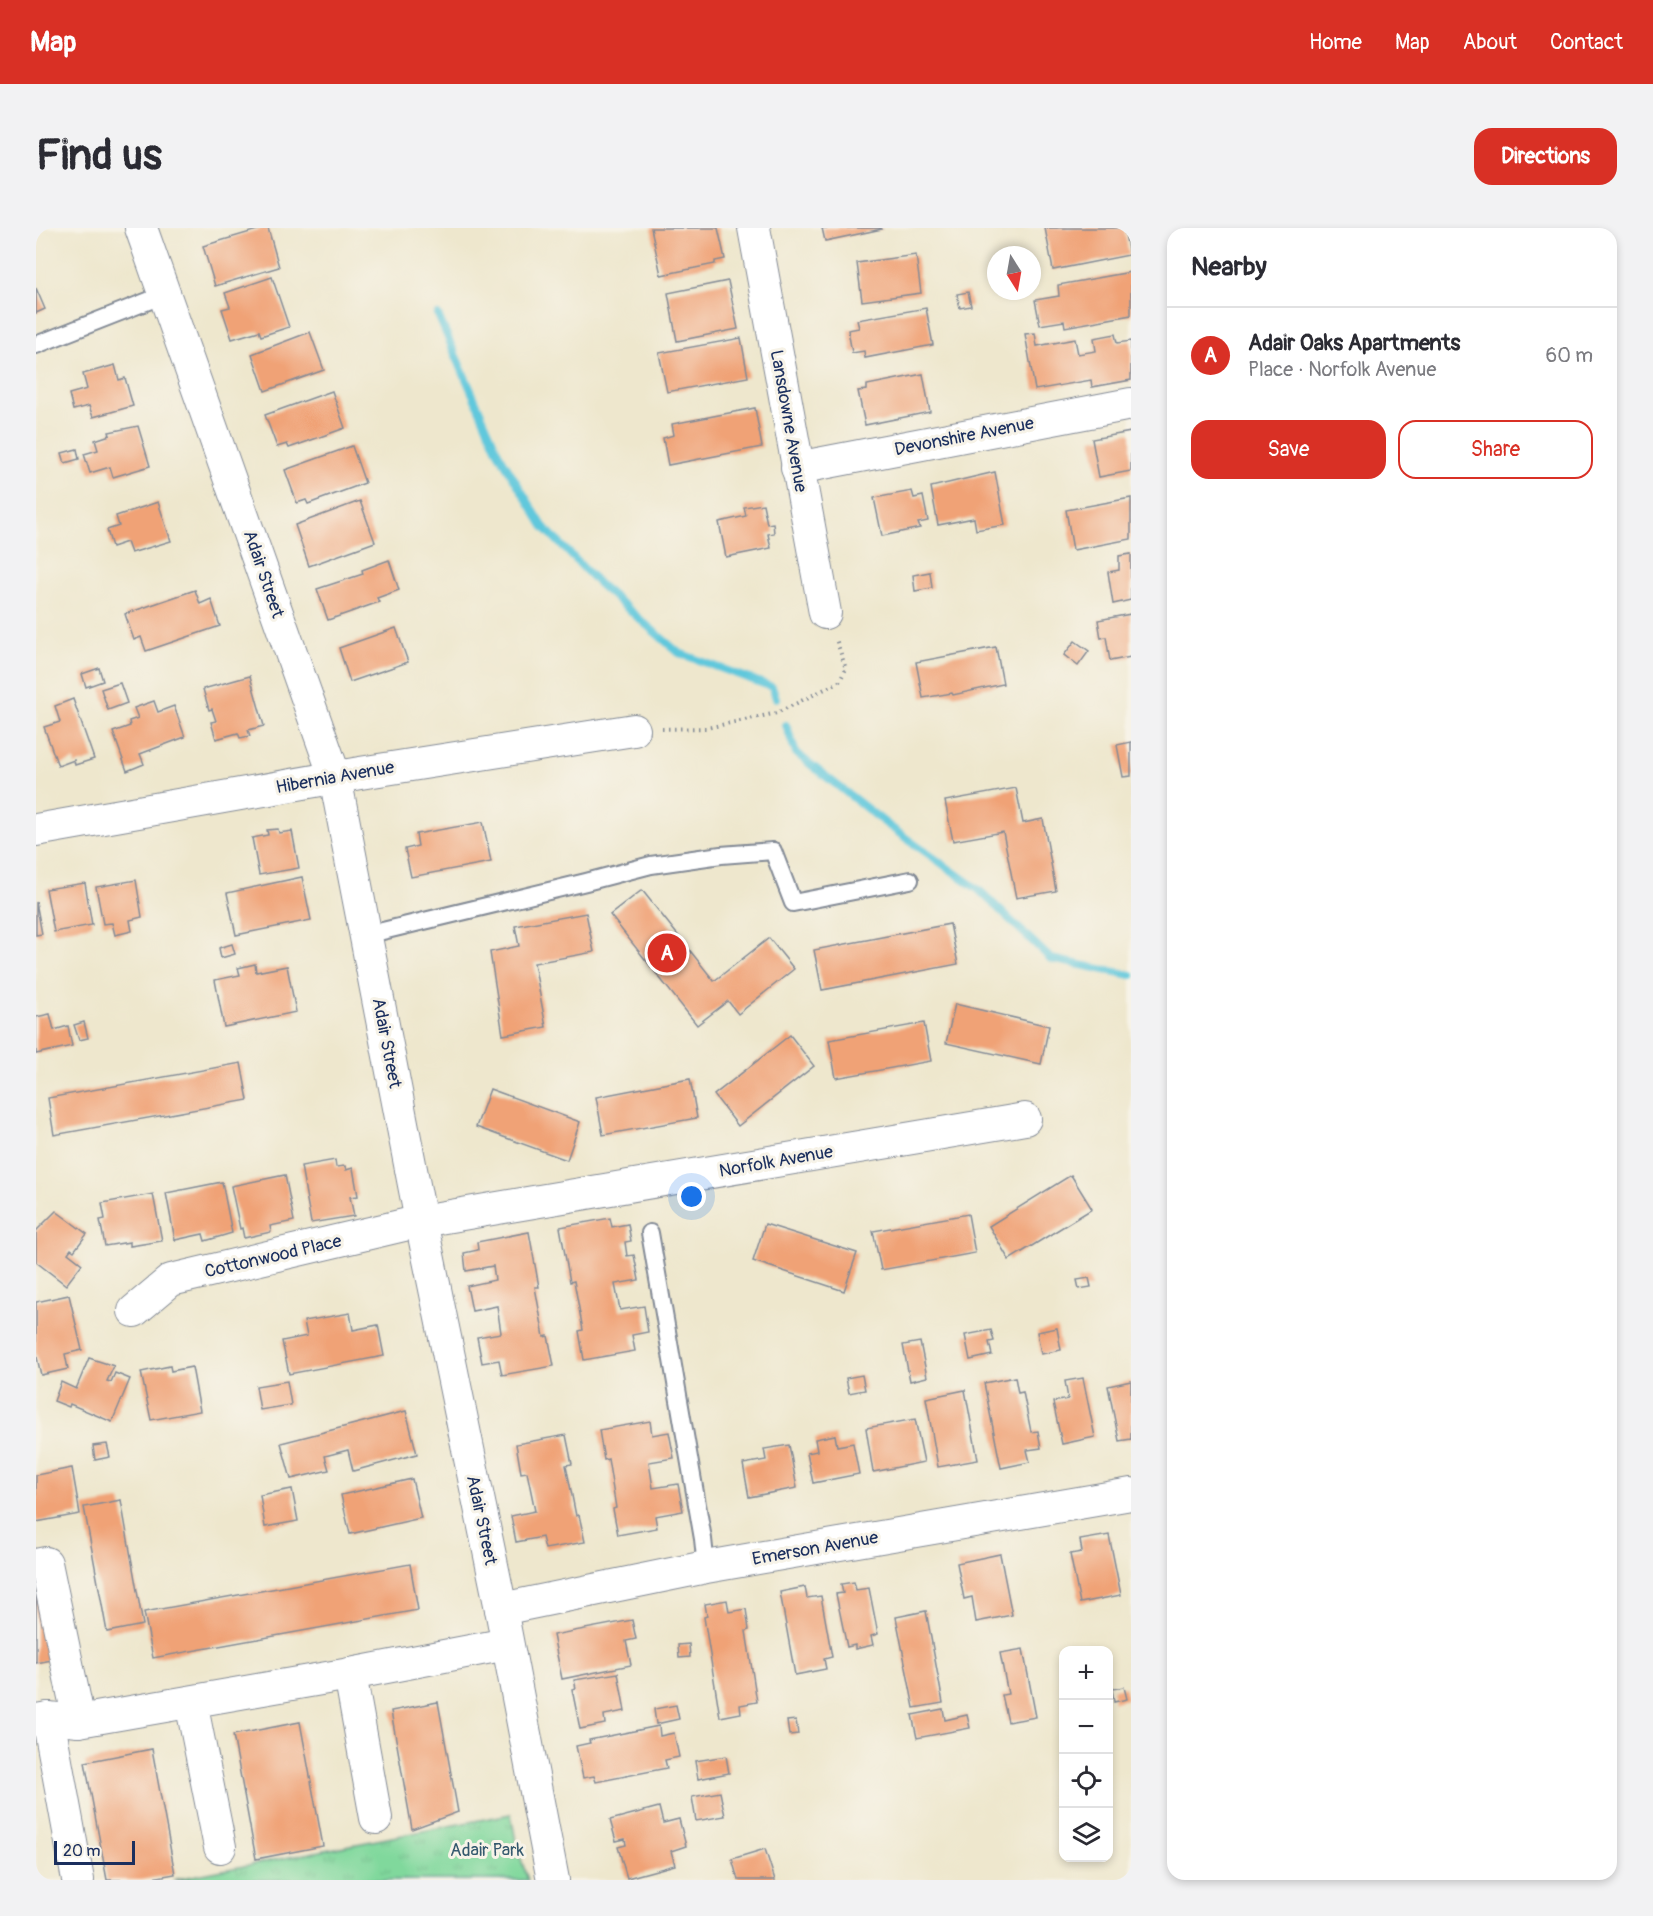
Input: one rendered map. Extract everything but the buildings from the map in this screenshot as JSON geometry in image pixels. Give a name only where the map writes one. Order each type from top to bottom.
[{"type":"street","name":"Adair Street","points":[[141,228],[335,777],[553,1880]]},
{"type":"street","name":"Lansdowne Avenue","points":[[754,228],[825,613]]},
{"type":"street","name":"Devonshire Avenue","points":[[797,468],[1131,404]]},
{"type":"street","name":"Hibernia Avenue","points":[[36,830],[335,777],[634,730]]},
{"type":"street","name":"Norfolk Avenue","points":[[421,1221],[1025,1119]]},
{"type":"street","name":"Cottonwood Place","points":[[134,1311],[171,1281],[421,1221]]},
{"type":"street","name":"Emerson Avenue","points":[[501,1609],[706,1567],[1131,1494]]},
{"type":"street","points":[[36,1565],[46,1563],[79,1721]]},
{"type":"street","points":[[78,1880],[42,1719],[79,1721],[507,1644]]},
{"type":"street","points":[[350,1674],[376,1818]]},
{"type":"street","points":[[191,1702],[220,1847]]},
{"type":"lane","points":[[36,345],[166,294]]},
{"type":"lane","points":[[366,935],[651,865],[721,855],[773,851],[793,903],[910,880]]},
{"type":"lane","points":[[650,1233],[706,1567]]},
{"type":"path","points":[[634,730],[707,728],[777,713],[839,682],[846,669],[825,613]]},
{"type":"green space","name":"Adair Park","points":[[511,1814],[517,1847],[528,1880],[172,1880]]},
{"type":"waterway","points":[[438,315],[498,452],[543,526],[599,584],[679,653],[772,687],[776,698]]},
{"type":"waterway","points":[[786,725],[796,753],[889,826],[979,890],[1051,959],[1131,975]]},
{"type":"place","name":"Adair Oaks Apartments","points":[[667,953]]}]
